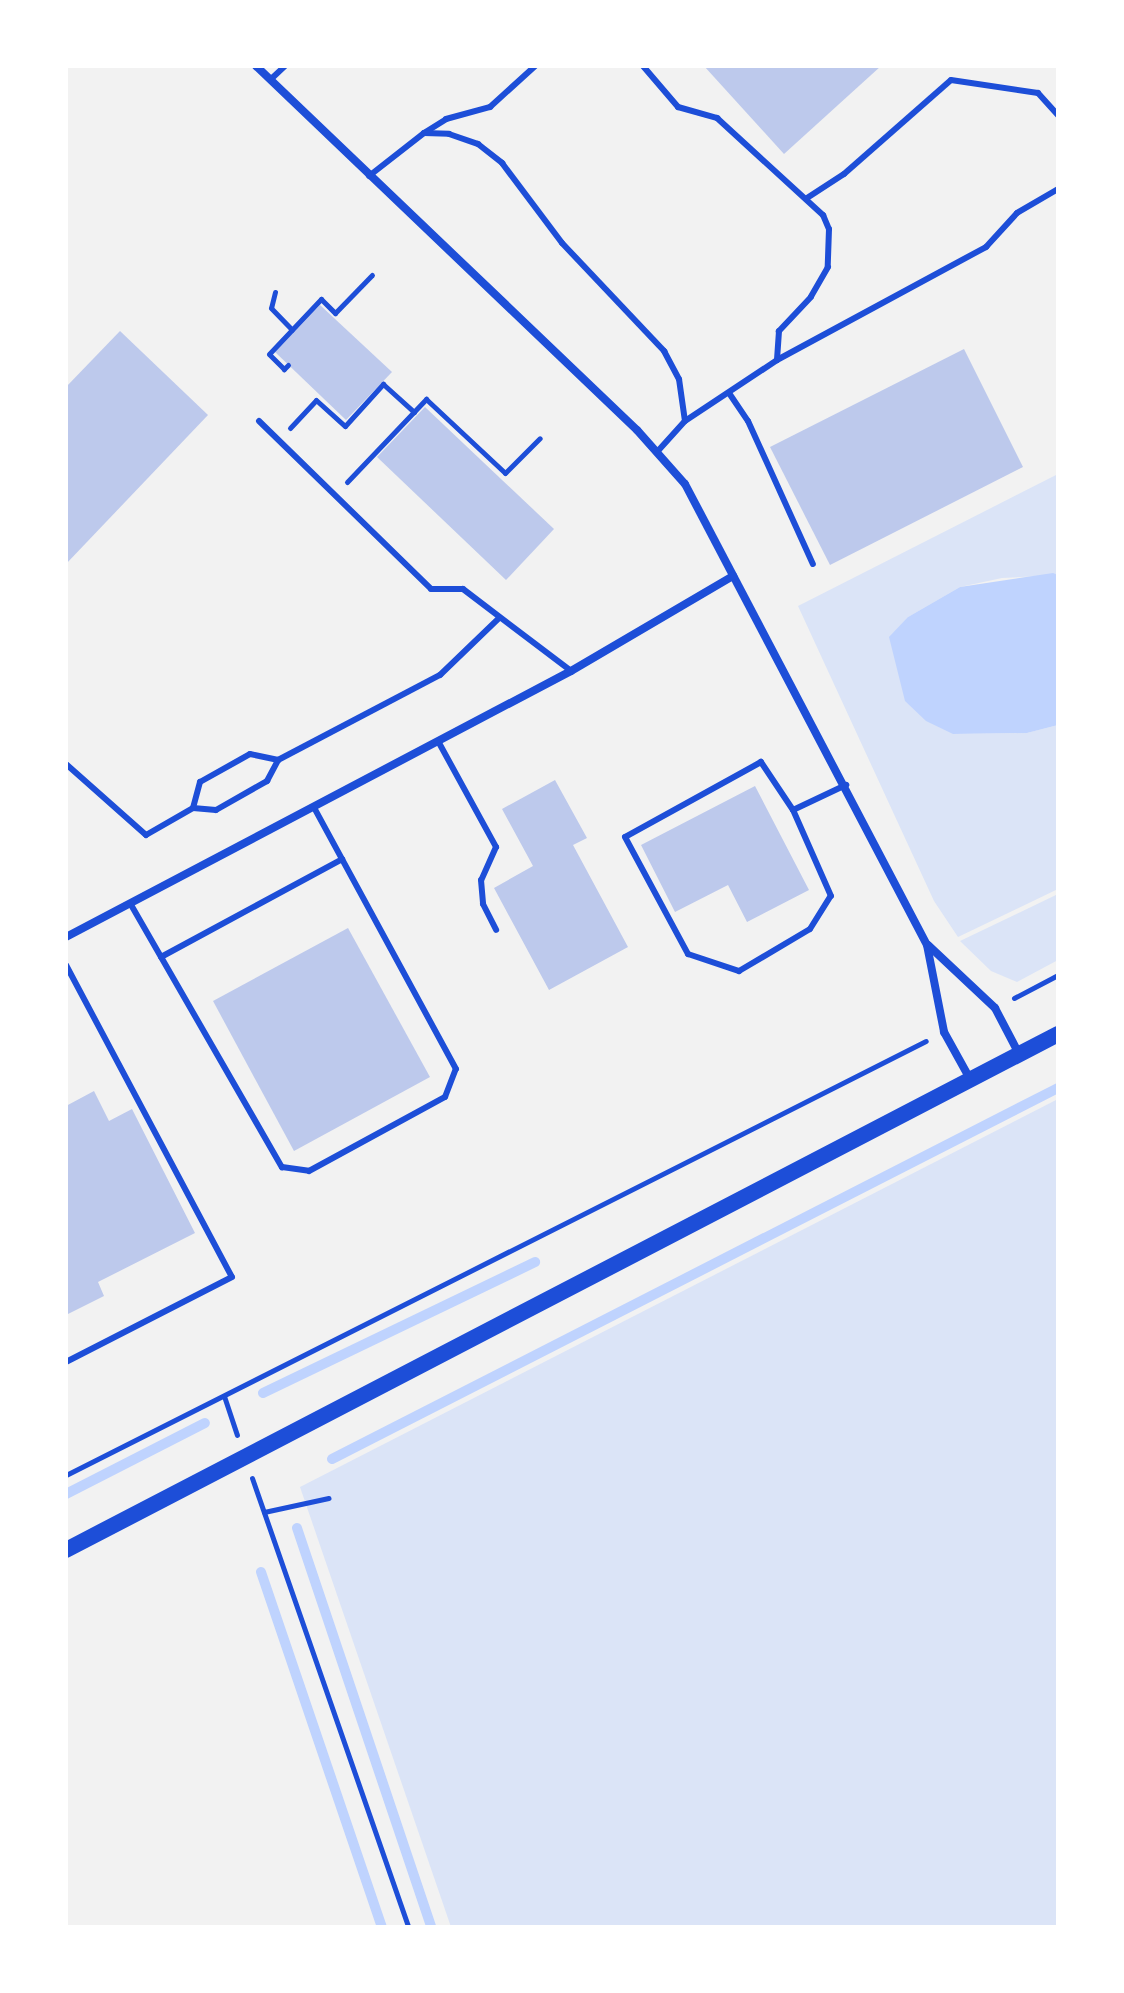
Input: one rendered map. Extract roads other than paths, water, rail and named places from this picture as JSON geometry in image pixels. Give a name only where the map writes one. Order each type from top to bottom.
[{"type":"main road","points":[[66,1550],[1058,1034]]},
{"type":"street","points":[[256,66],[657,452],[685,484],[846,785],[927,945],[944,1032],[970,1079]]},
{"type":"street","points":[[66,937],[571,671],[733,576]]},
{"type":"street","points":[[927,945],[995,1008],[1019,1054]]},
{"type":"lane","points":[[270,80],[285,66]]},
{"type":"lane","points":[[369,176],[446,119],[490,107],[535,66]]},
{"type":"lane","points":[[643,66],[678,107],[717,118],[807,198],[829,229],[828,267],[811,297],[779,331],[777,360]]},
{"type":"lane","points":[[807,198],[844,174],[951,80],[1038,93],[1058,115]]},
{"type":"lane","points":[[424,133],[449,134],[478,144],[502,163],[562,243],[664,351],[679,379],[685,421]]},
{"type":"lane","points":[[657,452],[685,421],[777,360],[986,247],[1017,213],[1058,189]]},
{"type":"lane","points":[[729,393],[748,421],[813,564]]},
{"type":"lane","points":[[259,421],[431,589],[463,589],[571,671]]},
{"type":"lane","points":[[66,764],[146,835],[193,808],[216,810],[267,781],[278,760],[440,675],[499,618]]},
{"type":"lane","points":[[438,741],[496,847],[481,880],[483,904],[496,930]]},
{"type":"lane","points":[[193,808],[200,782],[250,754],[278,760]]},
{"type":"lane","points":[[761,762],[793,810],[831,896],[810,929],[739,971],[688,954],[625,837],[761,762]]},
{"type":"lane","points":[[793,810],[846,785]]},
{"type":"lane","points":[[130,903],[282,1167],[309,1171],[445,1097],[456,1069],[314,807]]},
{"type":"lane","points":[[161,957],[342,859]]},
{"type":"lane","points":[[66,965],[232,1277],[66,1362]]},
{"type":"water","points":[[1053,573],[1058,575],[1058,725],[1027,733],[953,734],[926,721],[905,701],[889,637],[908,617],[960,587]]},
{"type":"waterway","points":[[332,1459],[1058,1088]]},
{"type":"waterway","points":[[263,1393],[535,1262]]},
{"type":"waterway","points":[[66,1494],[205,1423]]},
{"type":"waterway","points":[[297,1528],[431,1927]]},
{"type":"waterway","points":[[261,1572],[382,1927]]}]
